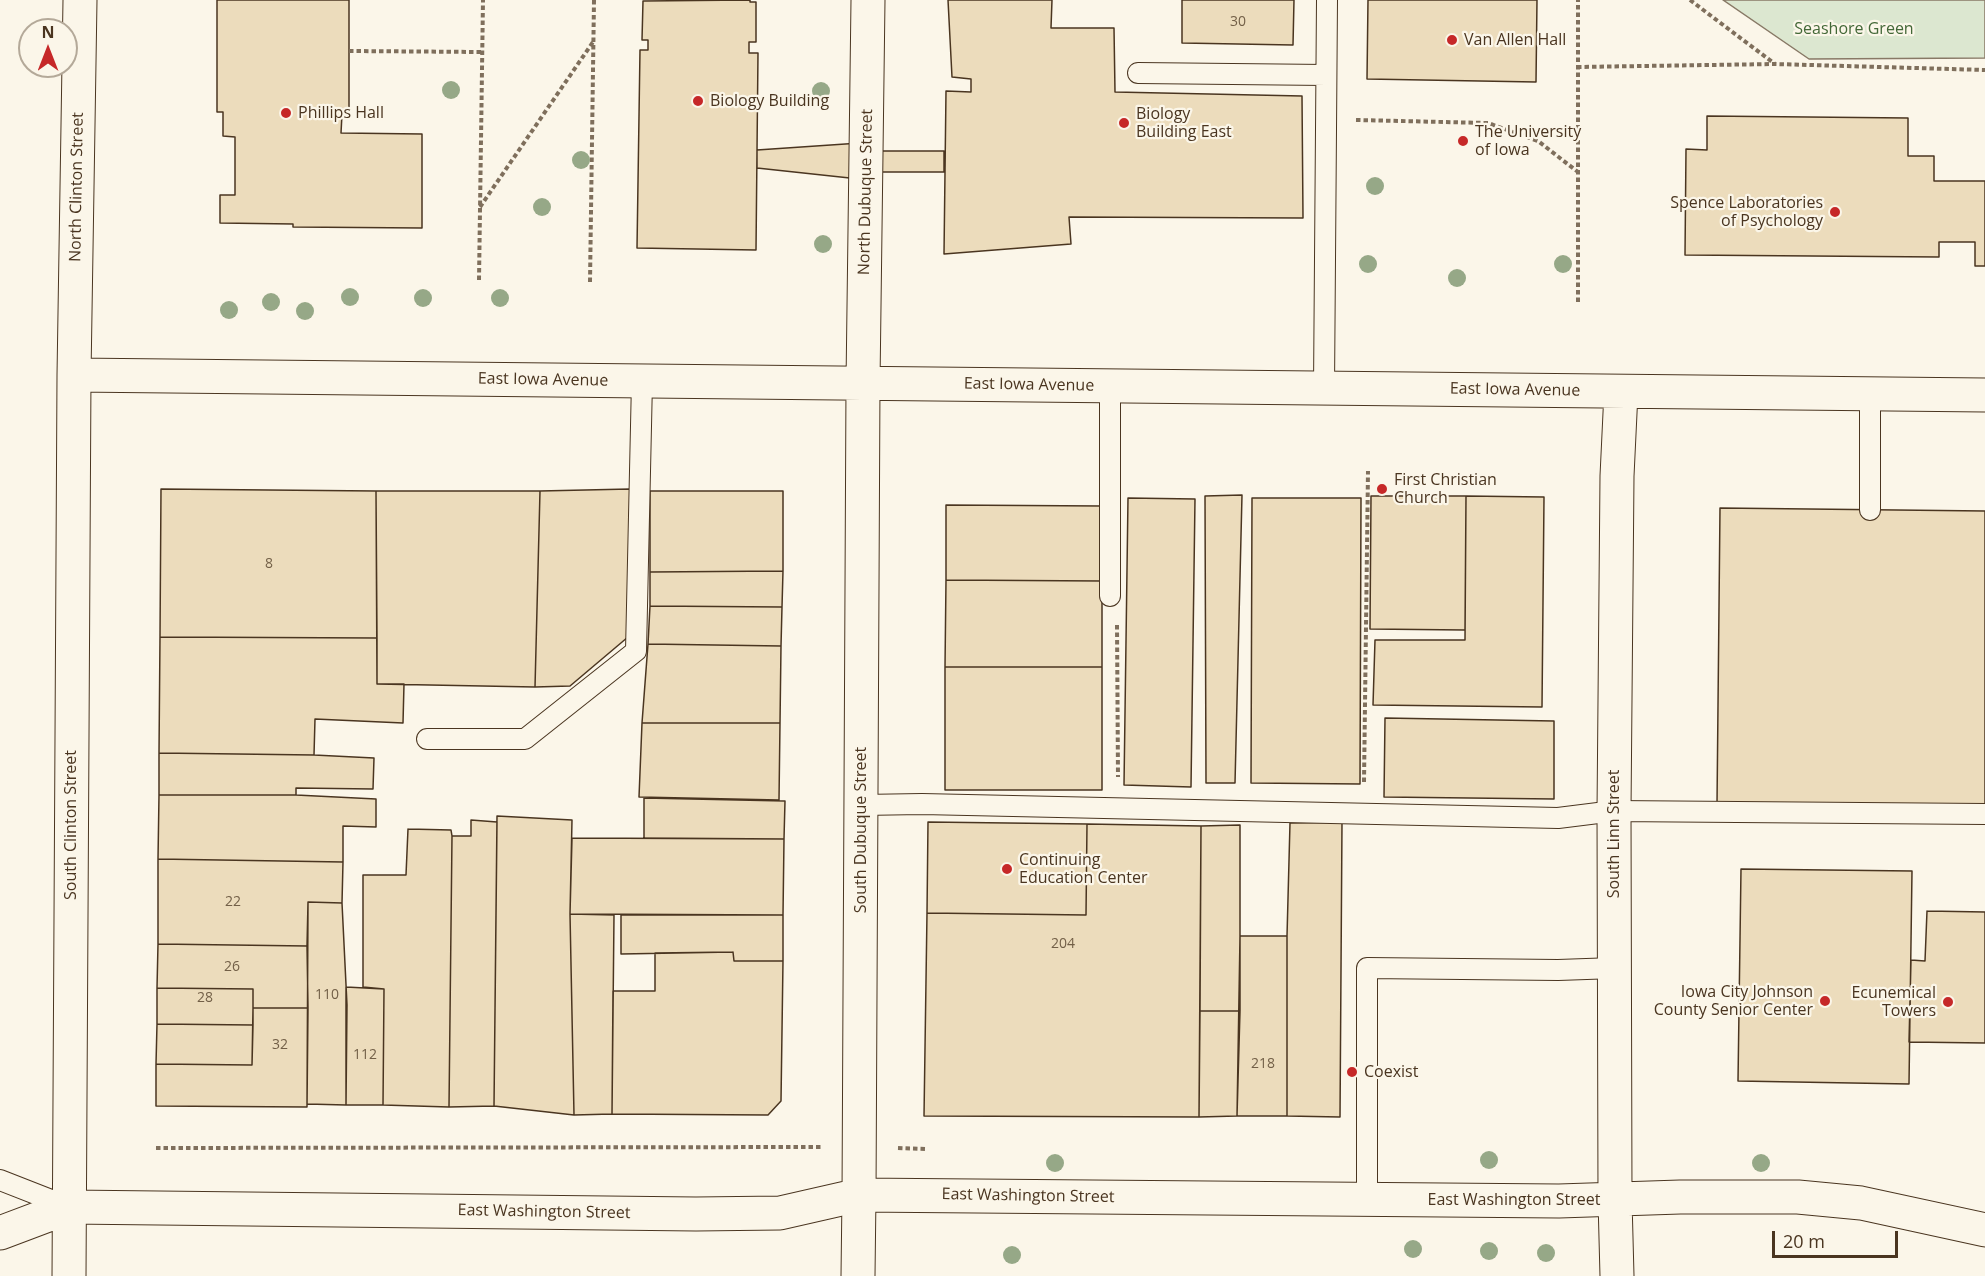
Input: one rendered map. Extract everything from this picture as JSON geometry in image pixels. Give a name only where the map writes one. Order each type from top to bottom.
[{"type":"street","name":"North Clinton Street","points":[[74,375],[80,0]]},
{"type":"street","name":"North Dubuque Street","points":[[863,383],[868,0]]},
{"type":"street","name":"East Iowa Avenue","points":[[74,375],[1985,395]]},
{"type":"street","name":"South Clinton Street","points":[[69,1276],[74,375]]},
{"type":"street","name":"South Dubuque Street","points":[[858,1276],[863,383]]},
{"type":"street","name":"South Linn Street","points":[[1617,1276],[1614,811],[1617,476],[1621,392]]},
{"type":"street","name":"East Washington Street","points":[[0,1233],[69,1207],[780,1213],[859,1195],[1367,1200],[1798,1197],[1860,1203],[1985,1230]]},
{"type":"lane","points":[[1324,388],[1327,0]]},
{"type":"lane","points":[[1138,73],[1326,75]]},
{"type":"lane","points":[[427,739],[525,739],[636,651],[642,381]]},
{"type":"lane","points":[[1110,386],[1110,596]]},
{"type":"lane","points":[[1870,394],[1870,510]]},
{"type":"lane","points":[[861,805],[922,804],[1558,818],[1614,811],[1985,814]]},
{"type":"lane","points":[[1367,1200],[1367,968],[1558,970],[1615,968]]},
{"type":"lane","name":"East Washington Street","points":[[0,1180],[69,1207]]},
{"type":"path","points":[[479,280],[483,0]]},
{"type":"path","points":[[587,0],[594,2],[590,282]]},
{"type":"path","points":[[1578,0],[1578,302]]},
{"type":"path","points":[[1690,0],[1775,64]]},
{"type":"path","points":[[480,207],[594,42]]},
{"type":"path","points":[[349,51],[482,52]]},
{"type":"path","points":[[1577,67],[1775,64],[1985,70]]},
{"type":"path","points":[[1326,119],[1488,123],[1538,141],[1579,172]]},
{"type":"path","points":[[1364,814],[1368,471]]},
{"type":"path","points":[[1110,596],[1118,630],[1118,808]]},
{"type":"path","points":[[156,1148],[798,1146]]},
{"type":"green space","name":"Seashore Green","points":[[1723,0],[1985,0],[1985,58],[1809,59]]},
{"type":"building","name":"Phillips Hall","points":[[217,0],[349,0],[349,114],[342,114],[341,133],[422,134],[422,228],[293,227],[293,224],[220,223],[220,195],[235,195],[235,137],[223,136],[223,112],[217,112]]},
{"type":"building","name":"Biology Building","points":[[750,0],[750,2],[756,2],[756,42],[749,42],[749,53],[758,53],[756,250],[637,248],[640,50],[648,50],[648,40],[642,40],[643,1]]},
{"type":"building","name":"Biology Building East","points":[[948,0],[1052,0],[1051,28],[1114,28],[1115,92],[1302,96],[1303,218],[1069,217],[1071,244],[944,254],[946,91],[971,92],[971,79],[952,77]]},
{"type":"building","points":[[1182,0],[1294,0],[1293,45],[1182,43]]},
{"type":"building","name":"Van Allen Hall","points":[[1368,0],[1537,0],[1536,82],[1367,79]]},
{"type":"building","name":"Spence Laboratories of Psychology","points":[[1707,116],[1908,118],[1908,156],[1934,156],[1934,181],[1985,181],[1985,266],[1975,266],[1975,242],[1939,242],[1939,257],[1685,255],[1686,149],[1707,150]]},
{"type":"building","points":[[860,143],[860,151],[944,151],[944,172],[859,172],[859,179],[757,168],[757,150]]},
{"type":"building","points":[[161,489],[376,491],[377,638],[160,637]]},
{"type":"building","points":[[630,489],[628,637],[570,686],[535,687],[540,491]]},
{"type":"building","points":[[376,491],[540,491],[535,687],[377,684]]},
{"type":"building","points":[[650,491],[783,491],[783,571],[650,572]]},
{"type":"building","points":[[1242,495],[1235,783],[1206,783],[1205,496]]},
{"type":"building","points":[[1371,496],[1466,496],[1465,630],[1370,629]]},
{"type":"building","points":[[1466,496],[1544,497],[1542,707],[1373,705],[1375,640],[1465,640]]},
{"type":"building","points":[[1128,498],[1195,499],[1191,787],[1124,785]]},
{"type":"building","points":[[1252,498],[1361,498],[1360,784],[1251,783]]},
{"type":"building","points":[[946,505],[1102,506],[1102,581],[946,580]]},
{"type":"building","points":[[1720,508],[1985,511],[1985,807],[1717,804]]},
{"type":"building","points":[[783,571],[782,607],[650,606],[650,572]]},
{"type":"building","points":[[946,580],[1102,581],[1102,667],[945,667]]},
{"type":"building","points":[[650,606],[782,607],[781,646],[648,644]]},
{"type":"building","points":[[160,637],[377,638],[377,684],[404,684],[403,723],[315,719],[314,755],[159,753]]},
{"type":"building","points":[[648,644],[781,646],[780,723],[642,723]]},
{"type":"building","points":[[945,667],[1102,667],[1102,790],[945,790]]},
{"type":"building","points":[[1385,718],[1554,721],[1554,799],[1384,797]]},
{"type":"building","points":[[642,723],[780,723],[779,800],[639,797]]},
{"type":"building","points":[[159,753],[374,758],[373,789],[296,788],[296,795],[159,795]]},
{"type":"building","points":[[159,795],[296,795],[376,799],[376,827],[343,826],[343,862],[158,859]]},
{"type":"building","points":[[644,798],[785,801],[784,839],[644,838]]},
{"type":"building","points":[[497,816],[572,820],[570,914],[574,1115],[494,1106]]},
{"type":"building","points":[[471,820],[497,822],[494,1106],[449,1107],[452,836],[471,836]]},
{"type":"building","name":"Continuing Education Center","points":[[928,822],[1087,824],[1086,915],[927,913]]},
{"type":"building","points":[[1342,822],[1340,1117],[1287,1116],[1287,936],[1290,823]]},
{"type":"building","points":[[1087,824],[1201,826],[1199,1117],[924,1116],[927,913],[1086,915]]},
{"type":"building","points":[[1240,825],[1240,1011],[1200,1011],[1201,826]]},
{"type":"building","points":[[408,829],[451,830],[452,836],[449,1107],[383,1105],[384,989],[363,987],[363,875],[406,875]]},
{"type":"building","points":[[572,838],[784,839],[783,915],[570,914]]},
{"type":"building","points":[[158,859],[343,862],[342,903],[308,902],[307,946],[158,944]]},
{"type":"building","name":"Iowa City Johnson County Senior Center","points":[[1741,869],[1912,871],[1909,1084],[1738,1081]]},
{"type":"building","points":[[308,902],[342,903],[347,1005],[346,1105],[307,1104]]},
{"type":"building","name":"Ecunemical Towers","points":[[1927,911],[1985,912],[1985,1043],[1909,1042],[1911,960],[1925,961]]},
{"type":"building","points":[[570,914],[614,915],[612,1114],[574,1115]]},
{"type":"building","points":[[621,915],[783,915],[783,961],[734,961],[733,952],[621,954]]},
{"type":"building","points":[[1240,936],[1287,936],[1287,1116],[1237,1116]]},
{"type":"building","points":[[158,944],[307,946],[308,1008],[253,1008],[253,989],[157,988]]},
{"type":"building","points":[[733,952],[734,961],[783,961],[781,1101],[768,1115],[612,1114],[613,991],[655,991],[655,953]]},
{"type":"building","points":[[346,987],[384,989],[383,1105],[346,1105]]},
{"type":"building","points":[[157,988],[253,989],[253,1025],[157,1024]]},
{"type":"building","points":[[253,1008],[308,1008],[307,1107],[156,1106],[156,1064],[252,1065]]},
{"type":"building","points":[[1200,1011],[1240,1011],[1237,1116],[1199,1117]]},
{"type":"building","points":[[157,1024],[253,1025],[252,1065],[156,1064]]},
{"type":"place","name":"Van Allen Hall","points":[[1452,40]]},
{"type":"place","name":"Biology Building","points":[[698,101]]},
{"type":"place","name":"Phillips Hall","points":[[286,113]]},
{"type":"place","name":"Biology Building East","points":[[1124,123]]},
{"type":"place","name":"The University of Iowa","points":[[1463,141]]},
{"type":"place","name":"Spence Laboratories of Psychology","points":[[1835,212]]},
{"type":"place","name":"First Christian Church","points":[[1382,489]]},
{"type":"place","name":"Continuing Education Center","points":[[1007,869]]},
{"type":"place","name":"Iowa City Johnson County Senior Center","points":[[1825,1001]]},
{"type":"place","name":"Ecunemical Towers","points":[[1948,1002]]},
{"type":"place","name":"Coexist","points":[[1352,1072]]}]
